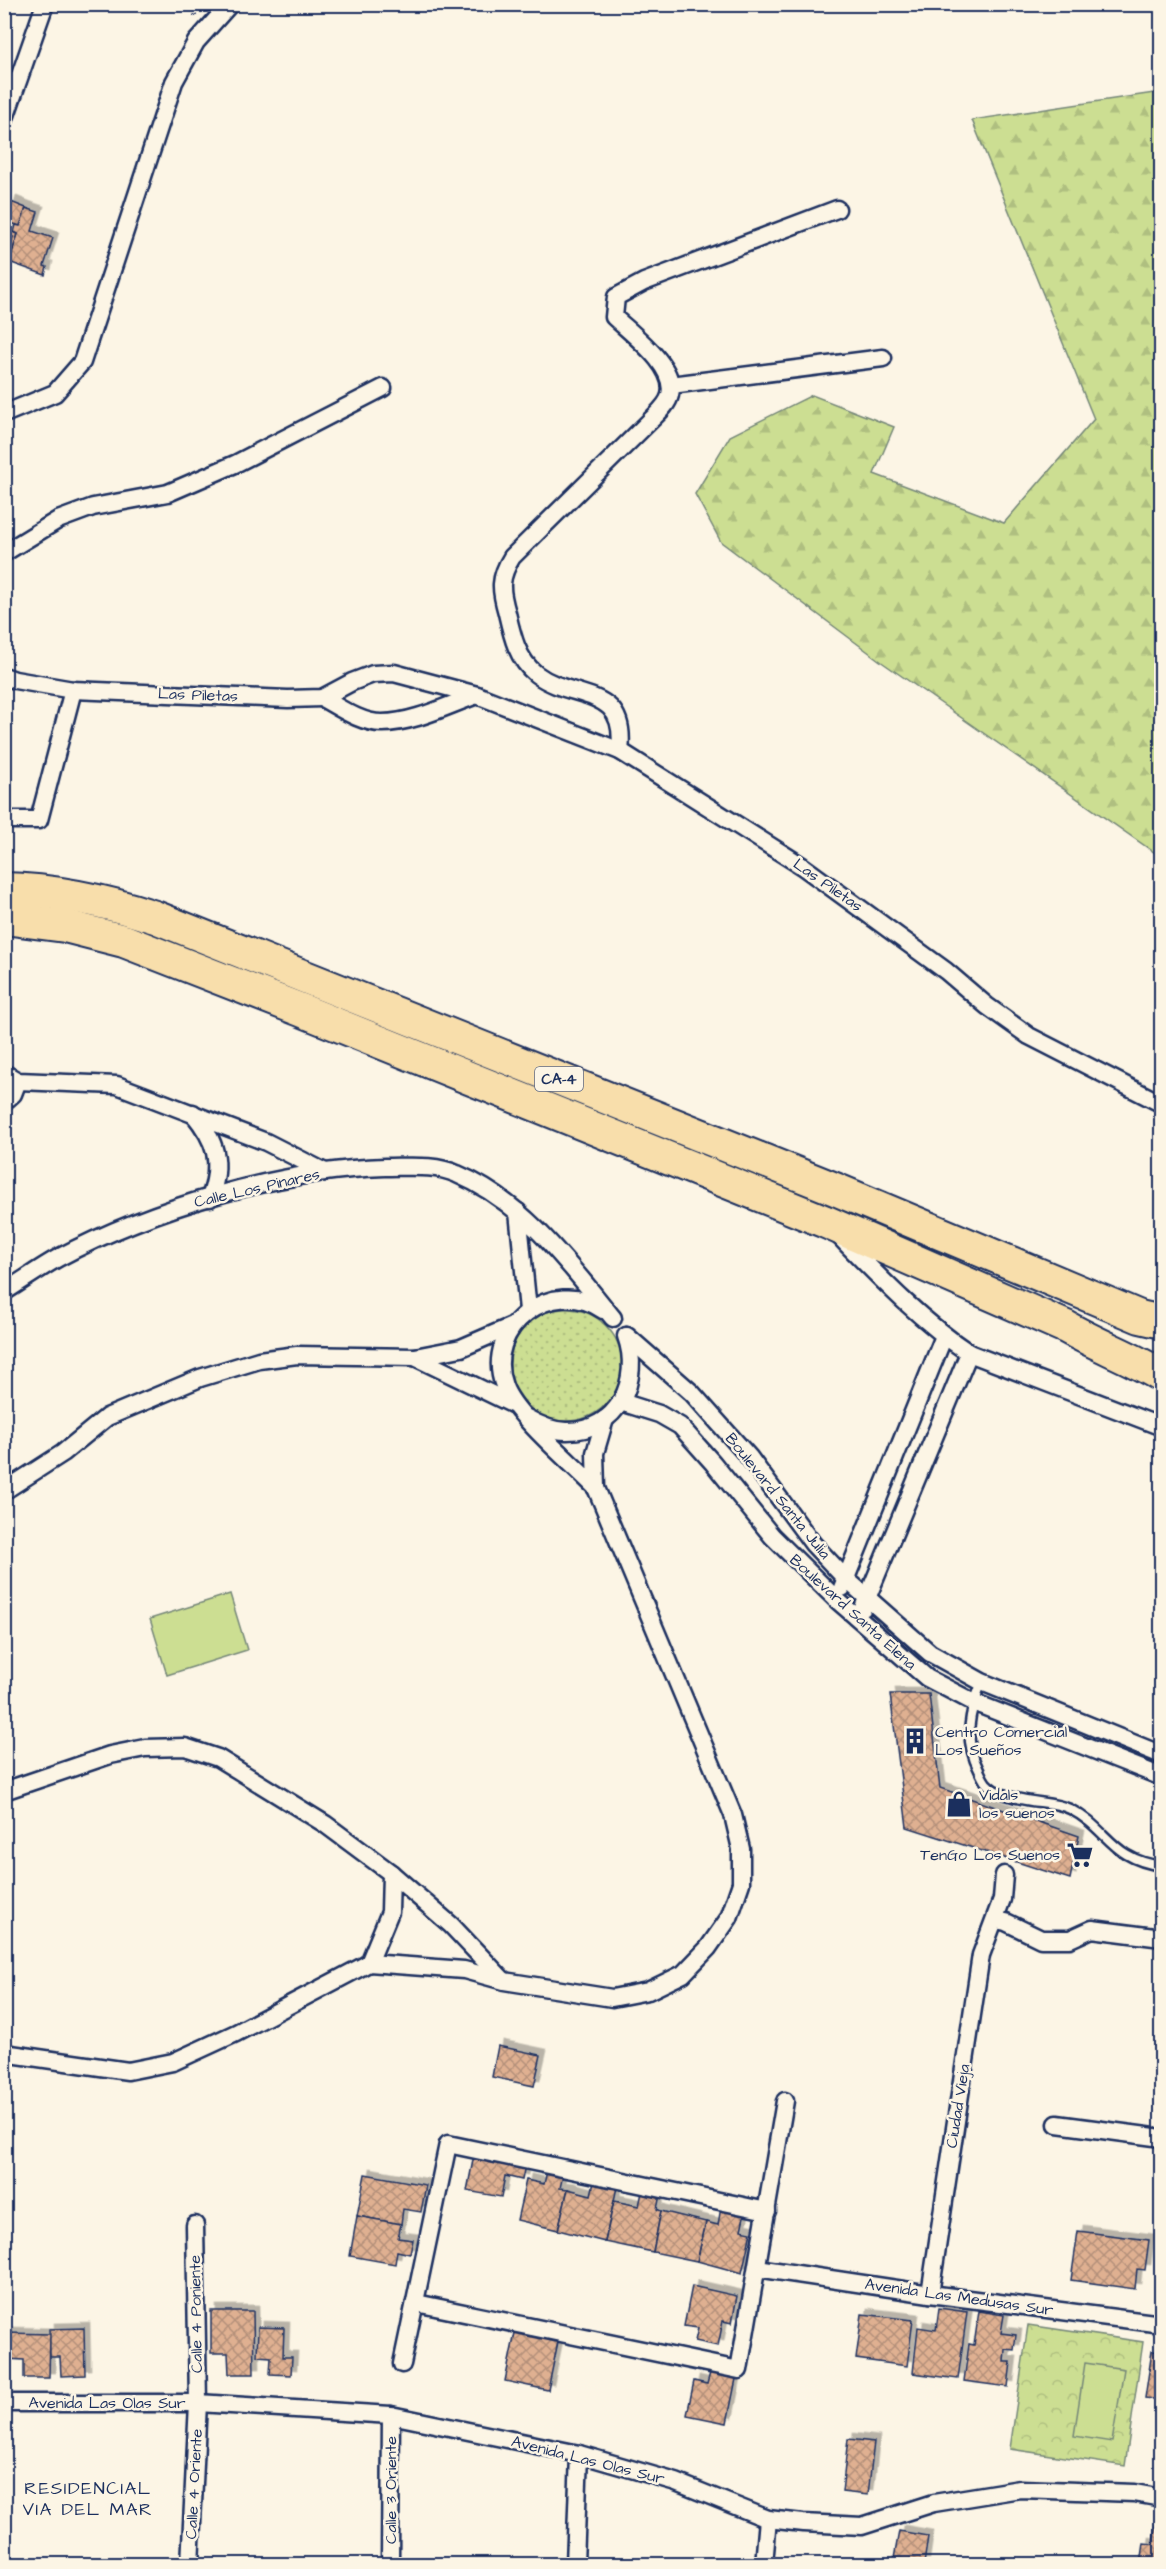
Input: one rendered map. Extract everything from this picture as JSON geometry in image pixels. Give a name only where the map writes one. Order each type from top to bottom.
[{"type":"highway","name":"CA-4","points":[[4,889],[38,890],[73,895],[156,917],[846,1193],[1140,1317],[1161,1322]]},
{"type":"highway","name":"CA-4","points":[[4,918],[65,926],[124,941],[301,1010],[826,1222],[1065,1327],[1089,1341],[1138,1361],[1161,1376]]},
{"type":"street","points":[[4,121],[45,4]]},
{"type":"street","points":[[4,414],[55,393],[82,362],[174,82],[196,42],[230,4]]},
{"type":"street","points":[[620,751],[622,735],[619,719],[610,707],[589,694],[558,684],[536,673],[516,648],[503,599],[501,575],[512,557],[654,418],[670,398],[671,386],[668,374],[659,361],[614,317],[616,297],[644,282],[837,209]]},
{"type":"street","points":[[671,386],[883,358]]},
{"type":"street","points":[[4,553],[58,520],[93,507],[168,492],[225,468],[383,388]]},
{"type":"street","name":"Las Piletas","points":[[4,676],[73,690],[288,699],[322,698],[352,681],[373,674],[394,673],[477,695],[620,751],[802,866],[946,971],[987,1006],[1029,1036],[1161,1104]]},
{"type":"street","points":[[4,820],[39,820],[73,690]]},
{"type":"street","points":[[322,698],[356,717],[381,723],[404,720],[477,695]]},
{"type":"street","points":[[4,1102],[13,1094],[11,1077],[117,1085],[266,1142],[325,1172]]},
{"type":"street","points":[[192,1112],[209,1132],[216,1154],[218,1177],[210,1198]]},
{"type":"street","name":"Calle Los Pinares","points":[[4,1292],[57,1258],[116,1232],[210,1198],[346,1168],[425,1167],[456,1173],[478,1184],[518,1212],[556,1249],[613,1318]]},
{"type":"street","points":[[518,1212],[528,1310]]},
{"type":"street","points":[[826,1222],[890,1289],[944,1336],[969,1353],[1161,1427]]},
{"type":"street","points":[[512,1404],[503,1385],[500,1365],[503,1345],[512,1326],[528,1310],[549,1300],[572,1298],[595,1304],[613,1318],[627,1336],[633,1359],[631,1381],[621,1402],[605,1419],[586,1428],[566,1431],[545,1428],[527,1418]]},
{"type":"street","points":[[4,1491],[63,1453],[107,1417],[200,1378],[258,1360],[297,1354],[416,1357],[461,1348],[512,1326]]},
{"type":"street","name":"Boulevard Santa Julia","points":[[627,1336],[692,1393],[749,1456],[813,1544],[846,1579],[930,1653],[982,1682],[1161,1755]]},
{"type":"street","points":[[838,1601],[944,1336]]},
{"type":"street","points":[[858,1619],[969,1353]]},
{"type":"street","points":[[416,1357],[512,1404],[596,1488]]},
{"type":"street","name":"Boulevard Santa Elena","points":[[621,1402],[659,1414],[680,1426],[713,1462],[772,1536],[838,1601],[927,1678],[973,1702],[1161,1778]]},
{"type":"street","points":[[4,2053],[128,2071],[173,2062],[236,2033],[369,1963],[464,1970],[504,1981],[612,1998],[648,1991],[683,1974],[708,1948],[729,1918],[741,1883],[741,1849],[733,1815],[596,1488],[595,1453],[605,1419]]},
{"type":"street","points":[[4,1791],[110,1755],[145,1748],[185,1747],[218,1758],[326,1824],[391,1873],[452,1925],[504,1981]]},
{"type":"street","points":[[369,1963],[390,1912],[391,1873]]},
{"type":"street","name":"Ciudad Vieja","points":[[930,2294],[981,1955],[1002,1899],[1004,1875]]},
{"type":"street","points":[[995,1920],[1006,1922],[1041,1939],[1070,1939],[1092,1929],[1161,1938]]},
{"type":"street","points":[[416,2303],[740,2370],[786,2101]]},
{"type":"street","points":[[1057,2124],[1161,2138]]},
{"type":"street","points":[[402,2364],[448,2144],[766,2211]]},
{"type":"street","name":"Calle 4 Poniente","points":[[195,2225],[198,2403]]},
{"type":"street","name":"Avenida Las Medusas Sur","points":[[757,2268],[930,2294],[1161,2324]]},
{"type":"street","name":"Avenida Las Olas Sur","points":[[4,2403],[198,2403],[391,2415],[579,2454],[676,2482],[768,2518],[862,2526],[933,2503],[1020,2489],[1134,2493],[1161,2498]]},
{"type":"street","name":"Calle 4 Oriente","points":[[190,2565],[198,2403]]},
{"type":"street","name":"Calle 3 Oriente","points":[[390,2565],[391,2415]]},
{"type":"street","points":[[574,2565],[579,2454]]},
{"type":"street","points":[[764,2565],[768,2518]]},
{"type":"lane","points":[[982,1682],[973,1702],[969,1719],[970,1744],[972,1758],[987,1785],[1000,1793],[1020,1799],[1070,1809],[1085,1819],[1118,1850],[1135,1860],[1161,1866]]},
{"type":"green space","points":[[1162,92],[1161,857],[883,663],[721,542],[695,494],[730,436],[812,395],[894,427],[874,474],[1004,523],[1094,419],[972,120]]},
{"type":"green space","points":[[566,1309],[588,1313],[606,1325],[618,1343],[622,1365],[618,1387],[606,1405],[588,1417],[566,1421],[544,1417],[526,1405],[514,1387],[510,1365],[514,1343],[526,1325],[544,1313]]},
{"type":"green space","points":[[230,1594],[247,1650],[167,1675],[150,1619]]},
{"type":"green space","points":[[1028,2325],[1143,2342],[1125,2466],[1010,2449]]},
{"type":"green space","points":[[1085,2363],[1124,2369],[1112,2442],[1074,2436]]},
{"type":"building","points":[[11,202],[26,208],[20,226],[5,221]]},
{"type":"building","points":[[26,208],[38,212],[32,231],[53,238],[44,266],[47,267],[45,275],[9,262],[18,234],[14,232],[16,225],[20,226]]},
{"type":"building","points":[[9,231],[18,234],[10,257],[7,256],[8,247],[13,237],[8,236]]},
{"type":"building","name":"Centro Comercial Los Sueños","points":[[890,1694],[929,1694],[940,1788],[1079,1836],[1070,1879],[907,1827]]},
{"type":"building","points":[[498,2046],[541,2055],[534,2086],[492,2077]]},
{"type":"building","points":[[474,2155],[525,2165],[522,2180],[505,2176],[501,2197],[467,2191]]},
{"type":"building","points":[[547,2171],[563,2175],[560,2188],[568,2189],[558,2230],[517,2220],[526,2180],[544,2184]]},
{"type":"building","points":[[365,2174],[426,2185],[421,2212],[403,2209],[401,2224],[357,2216]]},
{"type":"building","points":[[594,2182],[617,2187],[605,2242],[558,2230],[568,2189],[591,2195]]},
{"type":"building","points":[[642,2192],[660,2195],[657,2209],[661,2211],[653,2252],[605,2242],[614,2201],[639,2206]]},
{"type":"building","points":[[721,2207],[745,2212],[741,2230],[751,2232],[742,2273],[697,2261],[706,2222],[718,2225]]},
{"type":"building","points":[[661,2211],[706,2222],[697,2261],[653,2252]]},
{"type":"building","points":[[357,2216],[401,2224],[398,2238],[413,2240],[410,2254],[397,2251],[395,2264],[350,2256]]},
{"type":"building","points":[[1078,2231],[1149,2240],[1145,2270],[1137,2269],[1135,2289],[1071,2280]]},
{"type":"building","points":[[692,2286],[737,2296],[732,2323],[723,2321],[718,2346],[695,2341],[698,2328],[684,2326]]},
{"type":"building","points":[[939,2308],[967,2312],[958,2379],[913,2373],[918,2327],[936,2330]]},
{"type":"building","points":[[211,2311],[253,2311],[254,2374],[229,2374],[228,2353],[211,2353]]},
{"type":"building","points":[[979,2311],[1004,2315],[1001,2333],[1016,2335],[1014,2350],[1005,2349],[1004,2362],[1011,2362],[1008,2387],[964,2381],[969,2344],[974,2345]]},
{"type":"building","points":[[862,2314],[913,2320],[907,2366],[856,2359]]},
{"type":"building","points":[[258,2327],[284,2328],[283,2357],[292,2357],[291,2375],[270,2374],[271,2357],[257,2356]]},
{"type":"building","points":[[84,2328],[85,2375],[61,2376],[60,2357],[50,2357],[49,2329]]},
{"type":"building","points":[[516,2328],[559,2337],[548,2390],[505,2381]]},
{"type":"building","points":[[6,2333],[50,2334],[49,2378],[24,2378],[24,2360],[6,2359]]},
{"type":"building","points":[[1152,2351],[1162,2352],[1162,2400],[1145,2398]]},
{"type":"building","points":[[711,2369],[737,2374],[727,2423],[687,2415],[694,2381],[707,2384]]},
{"type":"building","points":[[848,2439],[874,2442],[868,2495],[842,2492]]},
{"type":"building","points":[[1156,2520],[1162,2521],[1162,2564],[1141,2564],[1144,2543],[1153,2544]]},
{"type":"building","points":[[899,2531],[928,2536],[924,2564],[893,2564]]},
{"type":"place","name":"Centro Comercial Los Sueños","points":[[915,1741]]},
{"type":"place","name":"Vidals los suenos","points":[[959,1804]]},
{"type":"place","name":"TenGo Los Suenos","points":[[1080,1855]]},
{"type":"district","name":"RESIDENCIAL VIA DEL MAR","points":[[88,2498]]}]
